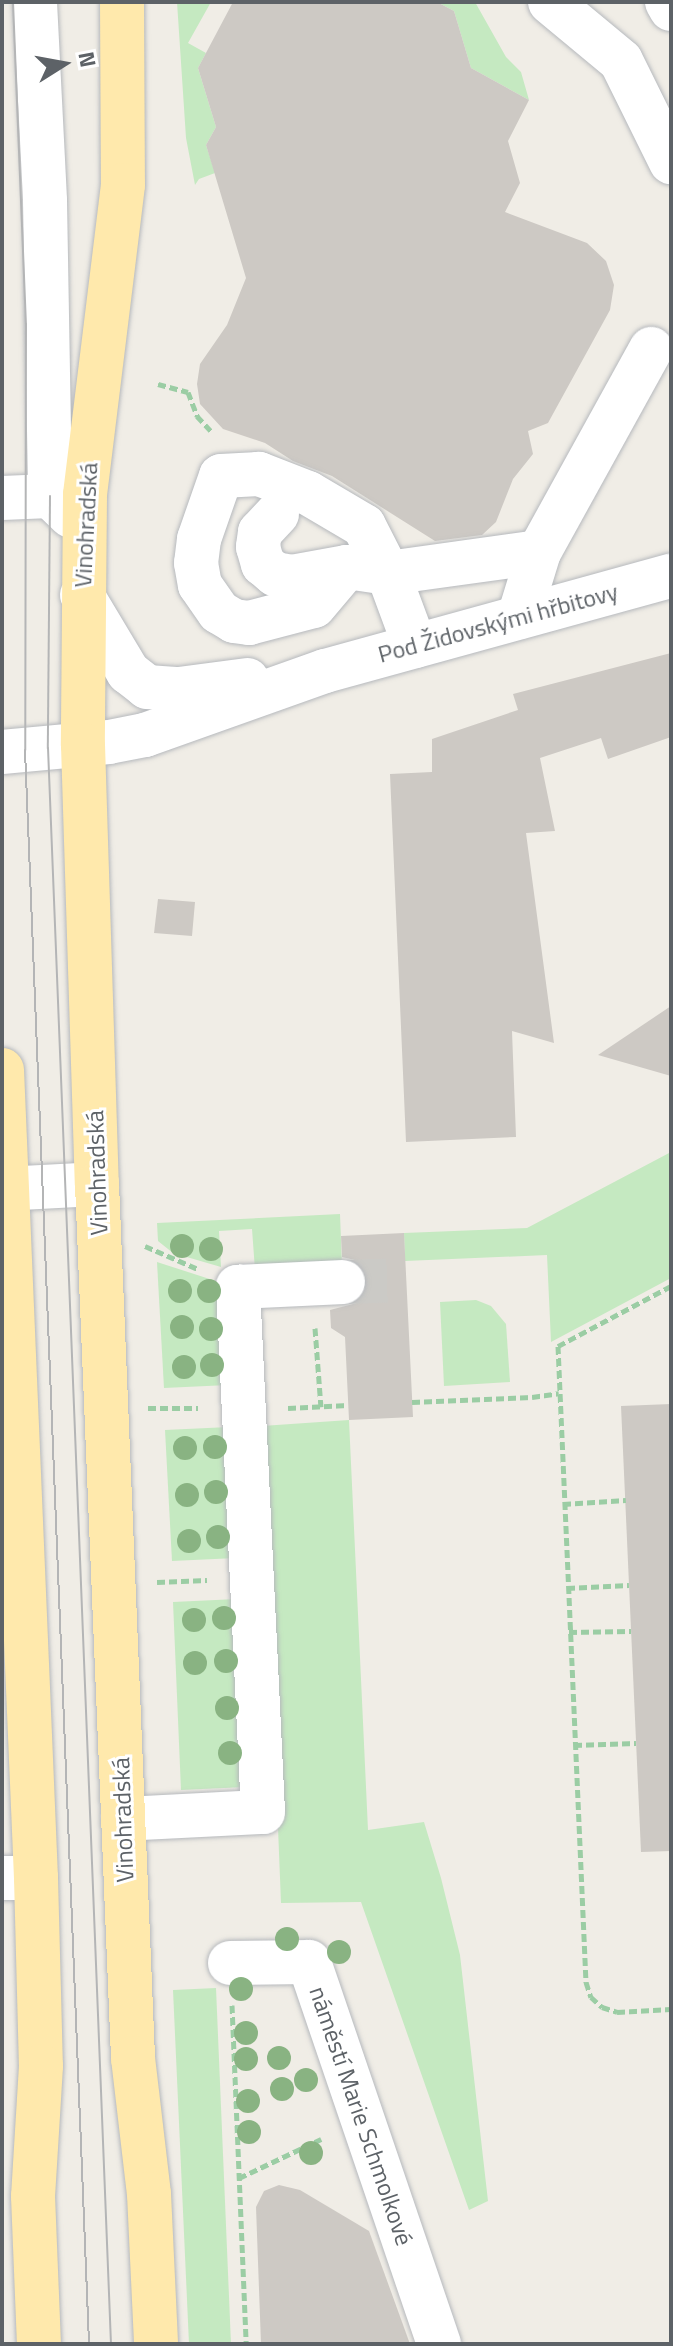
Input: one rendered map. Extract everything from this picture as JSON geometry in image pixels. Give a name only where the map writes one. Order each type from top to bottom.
[{"type":"main road","name":"Vinohradská","points":[[122,2],[125,92],[123,185],[88,466],[82,595],[83,745],[97,1184],[133,2058],[149,2194],[156,2344]]},
{"type":"main road","points":[[2,1070],[19,1878],[41,2066],[33,2196],[39,2344]]},
{"type":"street","points":[[35,2],[46,217],[50,496]]},
{"type":"street","points":[[550,2],[621,61],[671,162]]},
{"type":"street","points":[[667,2],[671,9]]},
{"type":"street","points":[[519,617],[539,552],[651,349]]},
{"type":"street","points":[[368,570],[314,606],[249,623],[234,621],[219,612],[200,585],[196,563],[199,539],[221,476],[259,474],[308,493],[364,526],[368,570],[415,646]]},
{"type":"street","points":[[257,595],[236,568],[233,524],[259,474]]},
{"type":"street","points":[[2,498],[50,496],[84,528]]},
{"type":"street","points":[[277,514],[260,532],[258,547],[263,564],[275,574],[292,577],[539,552]]},
{"type":"street","name":"Pod Židovskými hřbitovy","points":[[2,752],[83,745],[145,735],[325,671],[671,576]]},
{"type":"street","name":"Pod Židovskými hřbitovy","points":[[82,595],[128,672],[147,687],[179,689],[325,671]]},
{"type":"street","points":[[4,1189],[97,1184]]},
{"type":"street","points":[[123,1819],[263,1812],[238,1287],[328,1283]]},
{"type":"street","name":"náměstí Marie Schmolkové","points":[[230,1963],[309,1962],[439,2344]]},
{"type":"path","points":[[137,1242],[238,1287]]},
{"type":"path","points":[[321,1407],[328,1283]]},
{"type":"path","points":[[671,1286],[558,1346],[586,1982],[591,1997],[602,2007],[617,2012],[671,2009]]},
{"type":"path","points":[[412,1402],[559,1393]]},
{"type":"path","points":[[282,1408],[348,1405]]},
{"type":"path","points":[[563,1504],[626,1500]]},
{"type":"path","points":[[150,1582],[252,1579]]},
{"type":"path","points":[[567,1588],[629,1585]]},
{"type":"path","points":[[569,1632],[631,1631]]},
{"type":"path","points":[[574,1745],[636,1743]]},
{"type":"path","points":[[230,1963],[246,2344]]},
{"type":"path","points":[[239,2178],[363,2120]]},
{"type":"green space","points":[[177,2],[211,2],[188,43],[206,53],[198,68],[216,127],[206,145],[215,173],[199,179],[195,185],[186,138]]},
{"type":"green space","points":[[437,2],[475,2],[506,57],[521,72],[529,100],[471,68],[454,11]]},
{"type":"green space","points":[[671,1152],[671,1278],[551,1342],[547,1255],[405,1261],[404,1233],[527,1228]]},
{"type":"green space","points":[[340,1214],[342,1266],[255,1270],[252,1229],[219,1231],[221,1267],[173,1253],[158,1241],[157,1223]]},
{"type":"green space","points":[[157,1262],[222,1283],[228,1385],[164,1388]]},
{"type":"green space","points":[[476,1300],[491,1306],[506,1324],[510,1382],[444,1386],[440,1302]]},
{"type":"green space","points":[[349,1420],[368,1830],[424,1822],[441,1878],[460,1955],[488,2201],[469,2210],[361,1902],[281,1903],[262,1426]]},
{"type":"green space","points":[[229,1427],[236,1558],[172,1561],[165,1430]]},
{"type":"green space","points":[[237,1599],[245,1787],[181,1790],[173,1602]]},
{"type":"green space","points":[[216,1988],[231,2344],[189,2344],[173,1990]]},
{"type":"building","points":[[233,2],[437,2],[454,11],[471,68],[529,100],[508,141],[520,183],[505,212],[587,243],[606,261],[614,285],[610,310],[548,423],[528,431],[533,454],[513,479],[496,522],[482,535],[435,541],[332,476],[293,461],[265,443],[223,429],[200,404],[197,384],[200,364],[227,325],[246,278],[206,145],[216,127],[198,68]]},
{"type":"building","points":[[671,653],[671,737],[608,759],[601,738],[540,758],[555,831],[526,833],[554,1043],[512,1031],[516,1137],[406,1142],[390,774],[432,772],[432,739],[518,710],[513,694]]},
{"type":"building","points":[[158,899],[195,902],[192,936],[154,933]]},
{"type":"building","points":[[671,1006],[671,1076],[598,1055]]},
{"type":"building","points":[[404,1233],[413,1417],[349,1420],[345,1337],[331,1328],[330,1310],[357,1303],[365,1293],[368,1280],[364,1268],[355,1260],[342,1257],[341,1236]]},
{"type":"building","points":[[671,1404],[671,1851],[641,1852],[621,1406]]},
{"type":"building","points":[[279,2185],[300,2190],[369,2231],[410,2344],[261,2344],[256,2207],[264,2191]]},
{"type":"tunnel","points":[[343,1282],[406,1280]]},
{"type":"tram line","points":[[13,2],[26,324],[25,750],[89,2344]]},
{"type":"tram line","points":[[50,496],[48,748],[111,2344]]}]
